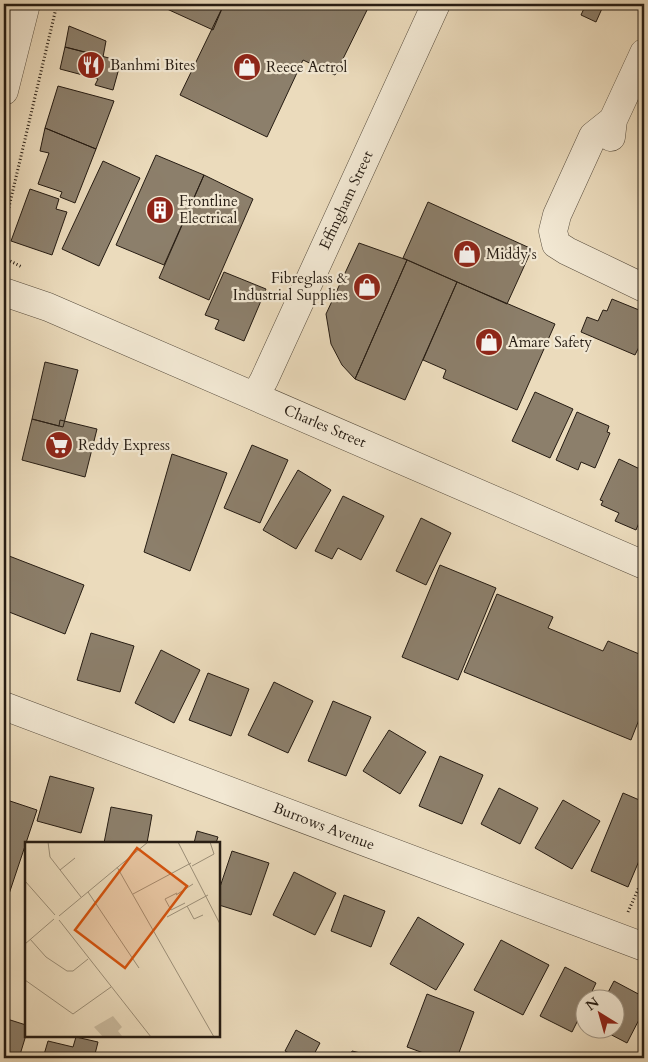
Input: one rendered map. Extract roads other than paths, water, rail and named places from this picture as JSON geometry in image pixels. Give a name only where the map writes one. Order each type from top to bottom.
[{"type":"street","points":[[4,91],[26,4]]},
{"type":"street","name":"Effingham Street","points":[[256,396],[436,4]]},
{"type":"street","points":[[644,53],[613,120],[593,136],[557,215],[553,231],[556,244],[567,251],[644,288]]},
{"type":"street","name":"Charles Street","points":[[4,292],[48,307],[644,565]]},
{"type":"street","name":"Burrows Avenue","points":[[4,706],[644,947]]},
{"type":"place","name":"Banhmi Bites","points":[[91,65]]},
{"type":"place","name":"Reece Actrol","points":[[247,67]]},
{"type":"place","name":"Frontline Electrical","points":[[160,210]]},
{"type":"place","name":"Middy's","points":[[467,254]]},
{"type":"place","name":"Fibreglass & Industrial Supplies","points":[[367,287]]},
{"type":"place","name":"Amare Safety","points":[[489,342]]},
{"type":"place","name":"Reddy Express","points":[[59,445]]}]
